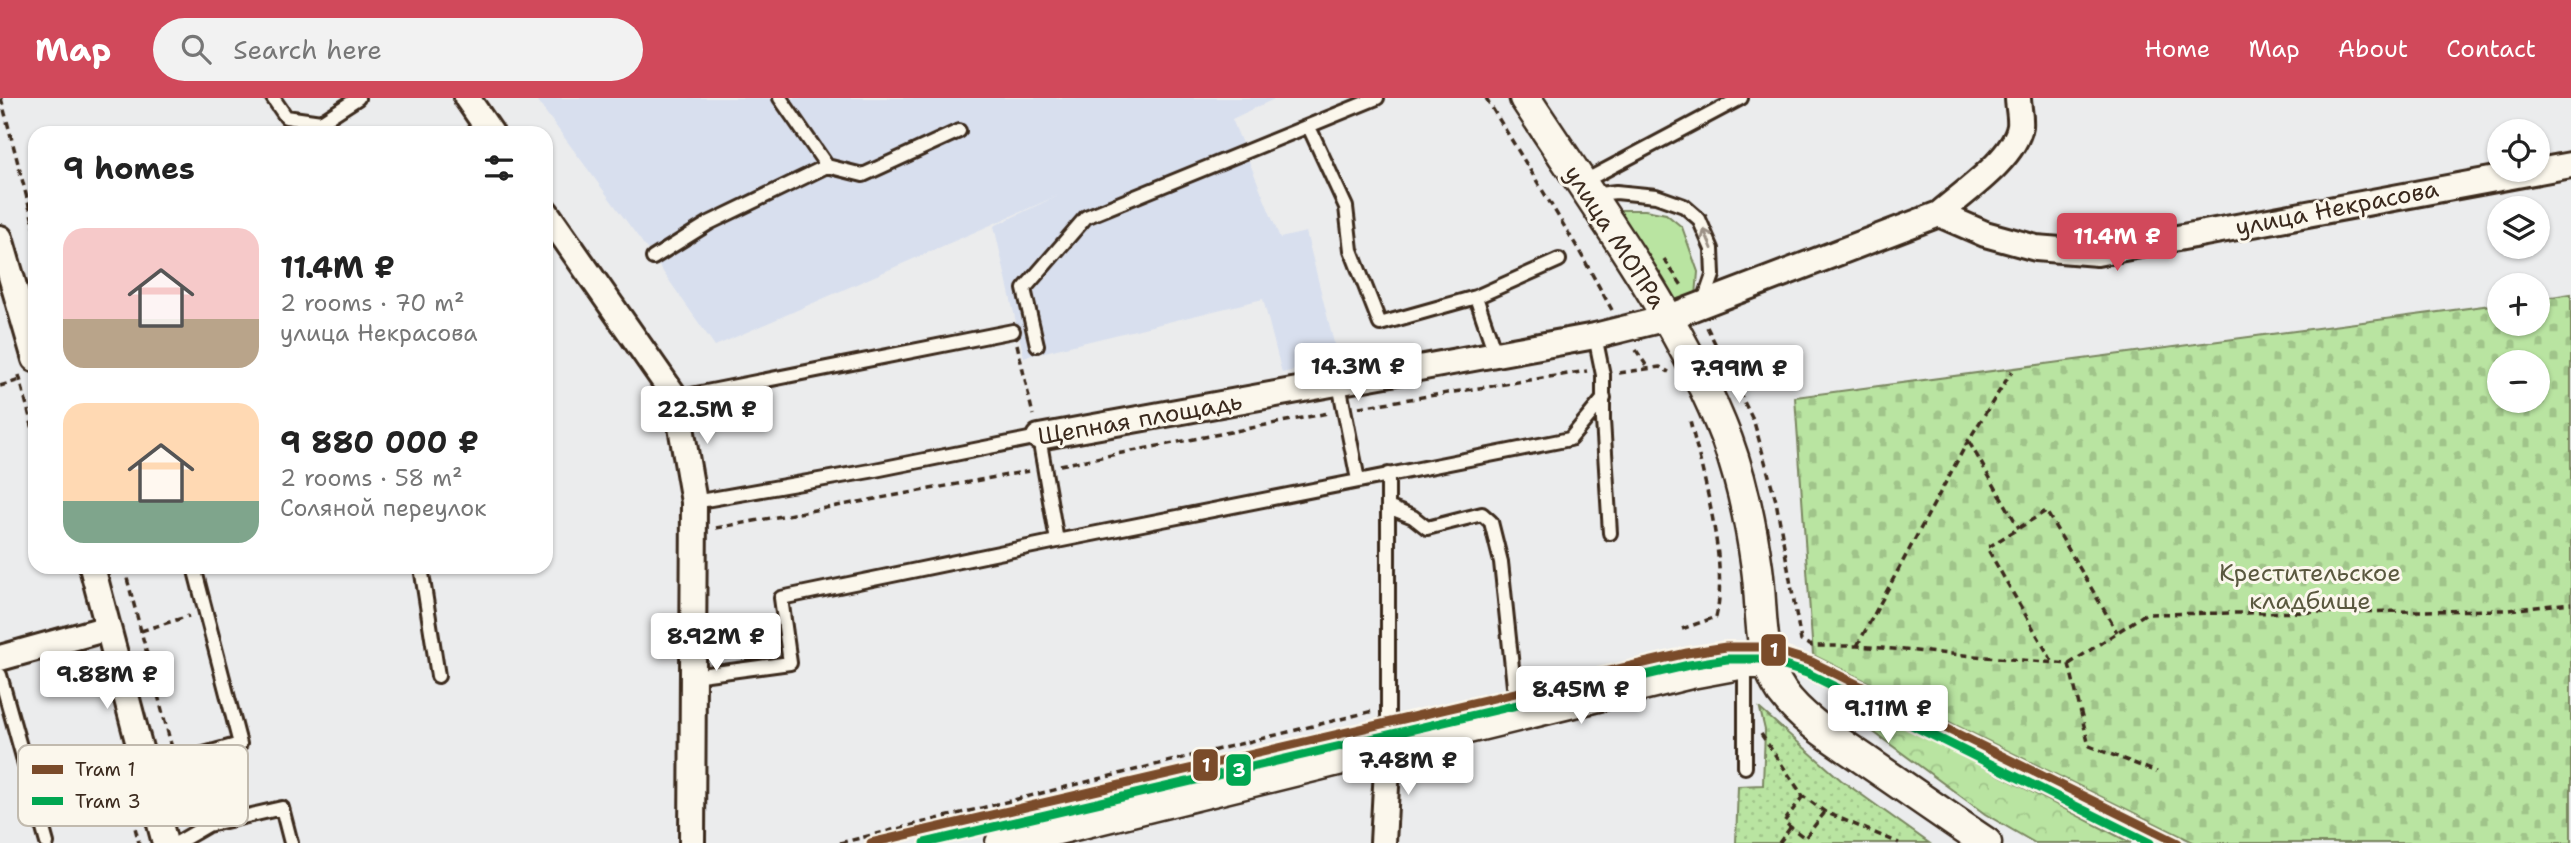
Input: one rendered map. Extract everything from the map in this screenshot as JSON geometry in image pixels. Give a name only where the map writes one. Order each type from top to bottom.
[{"type":"street","points":[[467,98],[486,126]]},
{"type":"street","name":"улица МОПРа","points":[[1525,98],[1667,318],[1700,379],[1727,441],[1746,504],[1757,570],[1764,647],[1756,663],[1807,720],[1986,843]]},
{"type":"street","points":[[1667,318],[1939,214],[1995,166],[2011,146],[2020,126],[2018,98]]},
{"type":"street","name":"улица Некрасова","points":[[1939,214],[1985,234],[2036,248],[2097,253],[2571,165]]},
{"type":"street","points":[[553,222],[676,398],[694,502],[692,843]]},
{"type":"street","points":[[0,238],[28,340]]},
{"type":"street","name":"Щепная площадь","points":[[1039,438],[1595,336],[1667,318]]},
{"type":"street","points":[[94,574],[139,745]]},
{"type":"street","points":[[0,658],[108,628]]},
{"type":"street","points":[[1001,843],[1691,673],[1756,663]]},
{"type":"street","points":[[1383,843],[1388,749]]},
{"type":"street","points":[[161,826],[165,843]]},
{"type":"lane","points":[[273,98],[286,117],[321,122],[358,98]]},
{"type":"lane","points":[[780,98],[827,166]]},
{"type":"lane","points":[[1037,345],[1024,289],[1086,217],[1377,98]]},
{"type":"lane","points":[[1585,189],[1741,98]]},
{"type":"lane","points":[[1309,127],[1346,207],[1351,250],[1380,324],[1476,297],[1559,260]]},
{"type":"lane","points":[[653,258],[709,223],[827,166],[863,175],[959,131]]},
{"type":"lane","points":[[1585,189],[1656,196],[1684,206],[1699,219],[1712,250],[1713,275],[1703,304]]},
{"type":"lane","points":[[1476,297],[1495,353]]},
{"type":"lane","points":[[676,398],[1013,331]]},
{"type":"lane","points":[[1595,336],[1603,371],[1603,420],[1610,533]]},
{"type":"lane","points":[[1339,384],[1358,480]]},
{"type":"lane","points":[[693,676],[790,663],[781,598],[1570,439],[1604,398]]},
{"type":"lane","points":[[1039,438],[1057,541]]},
{"type":"lane","name":"Щепная площадь","points":[[694,502],[1039,438]]},
{"type":"lane","points":[[1388,474],[1388,749]]},
{"type":"lane","points":[[1388,507],[1413,517],[1427,528],[1482,514],[1491,522],[1501,562],[1517,716]]},
{"type":"lane","points":[[196,574],[240,744],[236,745]]},
{"type":"lane","points":[[422,574],[438,676]]},
{"type":"lane","points":[[1745,768],[1756,663]]},
{"type":"lane","points":[[0,675],[20,745]]},
{"type":"lane","points":[[248,816],[282,808],[291,843]]},
{"type":"lane","points":[[42,826],[47,843]]},
{"type":"lane","points":[[177,843],[206,826]]},
{"type":"path","points":[[1,98],[28,202]]},
{"type":"path","points":[[1486,98],[1648,368]]},
{"type":"path","points":[[1013,331],[1039,438]]},
{"type":"path","points":[[0,386],[28,358]]},
{"type":"path","points":[[694,532],[1344,410],[1603,371],[1660,367],[1671,374]]},
{"type":"path","points":[[1857,646],[1968,441],[2012,371]]},
{"type":"path","points":[[1682,629],[1716,617],[1720,601],[1711,511],[1685,409]]},
{"type":"path","points":[[1968,441],[2019,528]]},
{"type":"path","points":[[1776,501],[1801,641],[1812,646],[1857,646],[2069,664],[2145,614],[2509,610],[2571,603]]},
{"type":"path","points":[[2052,661],[1987,548],[2046,511],[2117,632]]},
{"type":"path","points":[[126,574],[171,745]]},
{"type":"path","points":[[141,631],[205,611]]},
{"type":"path","points":[[2069,664],[2089,746],[2157,772]]},
{"type":"path","points":[[840,843],[1389,708]]},
{"type":"path","points":[[1760,732],[1803,796],[1825,812],[1899,843]]},
{"type":"path","points":[[1803,796],[1784,822],[1790,828],[1805,838],[1825,812]]},
{"type":"path","points":[[193,826],[194,831]]},
{"type":"path","points":[[1779,843],[1790,828]]},
{"type":"shaded area","points":[[535,98],[1276,98],[1232,119],[1280,238],[1306,232],[1338,359],[1282,373],[1263,299],[1024,357],[994,226],[1059,195],[715,346]]},
{"type":"green space","points":[[1615,210],[1645,210],[1666,214],[1682,227],[1698,272],[1696,296],[1675,304]]},
{"type":"green space","name":"Крестительское кладбище","points":[[2571,294],[2571,843],[2195,843],[1813,655],[1795,397],[2487,306],[2487,336],[2550,336],[2550,297]]},
{"type":"green space","points":[[1828,687],[2131,843],[2035,843],[1985,814],[1849,714]]},
{"type":"green space","points":[[1760,709],[1841,780],[1929,843],[1736,843],[1738,786],[1763,785],[1765,730]]},
{"type":"tram line","name":"1","points":[[871,843],[1687,653],[1726,647],[1764,647],[1812,662],[2178,843]]},
{"type":"tram line","name":"3","points":[[925,843],[1689,665],[1727,659],[1762,659],[1807,673],[2150,843]]}]
